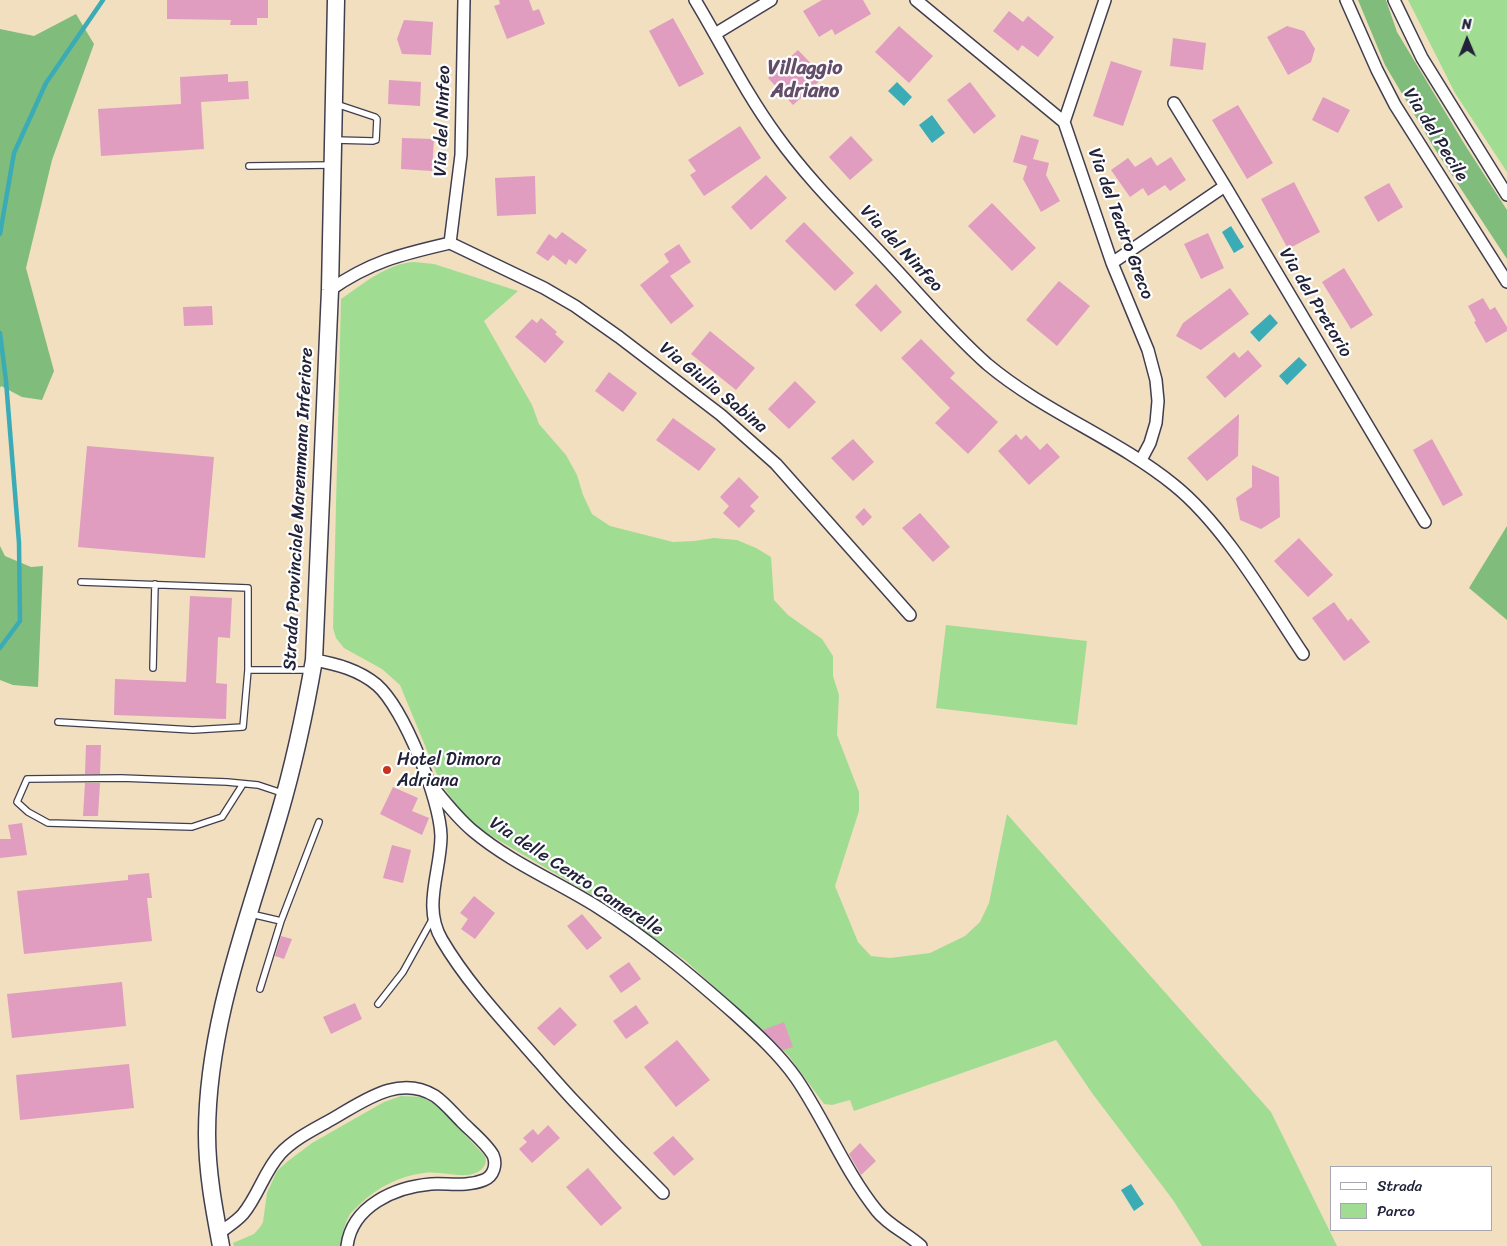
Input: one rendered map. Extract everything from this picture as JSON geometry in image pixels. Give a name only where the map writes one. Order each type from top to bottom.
[{"type":"main road","name":"Strada Provinciale Maremmana Inferiore","points":[[220,1239],[211,1187],[207,1148],[210,1084],[225,1003],[284,794],[304,716],[313,665],[330,290],[336,0]]},
{"type":"street","name":"Via del Ninfeo","points":[[450,243],[461,155],[464,0]]},
{"type":"street","name":"Via del Ninfeo","points":[[695,0],[763,116],[790,154],[836,206],[963,341],[994,369],[1023,391],[1141,460],[1176,486],[1213,525],[1241,562],[1303,654]]},
{"type":"street","points":[[716,34],[771,0]]},
{"type":"street","points":[[916,0],[1064,122],[1105,0]]},
{"type":"street","name":"Via del Pecile","points":[[1346,0],[1392,99],[1507,282]]},
{"type":"street","name":"Via del Pecile","points":[[1394,0],[1411,38],[1507,195]]},
{"type":"street","name":"Via del Pretorio","points":[[1174,103],[1424,522]]},
{"type":"street","name":"Via del Teatro Greco","points":[[1064,122],[1112,263],[1148,350],[1157,386],[1156,423],[1150,443],[1141,460]]},
{"type":"street","points":[[1112,263],[1225,186]]},
{"type":"street","points":[[330,290],[356,273],[379,262],[450,243]]},
{"type":"street","name":"Via Giulia Sabina","points":[[450,243],[544,288],[575,306],[619,337],[731,423],[776,464],[910,616]]},
{"type":"street","name":"Via delle Cento Camerelle","points":[[313,665],[346,668],[363,676],[378,686],[395,706],[434,797],[441,836],[433,896],[433,918],[443,942],[480,994],[572,1100],[663,1193]]},
{"type":"street","name":"Via delle Cento Camerelle","points":[[428,781],[453,812],[473,832],[518,862],[585,900],[634,932],[686,972],[764,1042],[796,1077],[872,1204],[887,1222],[920,1246]]},
{"type":"street","points":[[220,1239],[243,1214],[277,1157],[302,1136],[374,1095],[389,1089],[416,1089],[434,1096],[445,1104],[490,1151],[495,1161],[493,1172],[482,1181],[423,1185],[402,1190],[378,1201],[371,1205],[356,1220],[349,1235],[347,1246]]},
{"type":"lane","points":[[333,140],[376,140],[377,119],[334,103]]},
{"type":"lane","points":[[249,166],[333,165]]},
{"type":"lane","points":[[58,722],[193,730],[242,727],[248,670],[248,588],[81,582]]},
{"type":"lane","points":[[153,668],[155,584]]},
{"type":"lane","points":[[248,670],[313,665]]},
{"type":"lane","points":[[244,784],[222,817],[192,827],[48,823],[28,812],[17,802],[27,780],[121,778],[244,784],[258,785],[284,794]]},
{"type":"lane","points":[[260,989],[281,921],[319,822]]},
{"type":"lane","points":[[249,914],[281,921]]},
{"type":"lane","name":"Via delle Cento Camerelle","points":[[378,1004],[404,972],[433,918]]},
{"type":"green space","points":[[1358,0],[1386,0],[1397,32],[1465,145],[1507,210],[1507,259],[1436,151],[1385,65]]},
{"type":"green space","points":[[1408,0],[1507,0],[1507,172],[1455,93]]},
{"type":"green space","points":[[76,14],[94,44],[52,160],[26,268],[54,371],[42,400],[22,397],[1,386],[0,388],[0,29],[34,36]]},
{"type":"green space","points":[[414,262],[434,264],[518,291],[484,321],[532,405],[539,424],[566,455],[577,475],[583,495],[592,514],[610,526],[673,542],[714,538],[737,540],[771,557],[774,600],[788,615],[822,639],[833,656],[833,676],[839,695],[837,735],[859,792],[859,811],[835,886],[858,942],[871,956],[890,958],[930,953],[965,936],[980,922],[989,903],[1007,814],[1271,1112],[1337,1246],[1202,1246],[1173,1200],[1092,1093],[1056,1040],[854,1111],[850,1100],[832,1105],[824,1104],[788,1055],[686,961],[604,902],[467,820],[440,782],[400,685],[382,669],[344,648],[336,638],[333,628],[341,299],[384,271]]},
{"type":"green space","points":[[1507,526],[1507,620],[1469,588]]},
{"type":"green space","points":[[0,546],[5,556],[31,567],[43,566],[38,687],[13,685],[0,680]]},
{"type":"green space","points":[[946,625],[1087,641],[1077,725],[936,708]]},
{"type":"green space","points":[[401,1096],[422,1097],[439,1107],[485,1156],[484,1167],[478,1172],[467,1175],[415,1174],[389,1183],[366,1199],[350,1215],[347,1219],[341,1246],[234,1246],[233,1243],[254,1234],[261,1226],[267,1193],[277,1171],[288,1161],[312,1143],[384,1102]]},
{"type":"water","points":[[897,82],[912,97],[904,106],[888,91]]},
{"type":"water","points":[[932,115],[945,133],[932,143],[919,125]]},
{"type":"water","points":[[1231,226],[1244,247],[1234,253],[1222,232]]},
{"type":"water","points":[[1270,314],[1278,323],[1259,342],[1250,332]]},
{"type":"water","points":[[1299,357],[1307,365],[1287,385],[1279,376]]},
{"type":"water","points":[[1131,1184],[1144,1204],[1134,1211],[1121,1190]]},
{"type":"building","points":[[167,0],[268,0],[268,18],[257,18],[257,25],[230,25],[231,20],[167,19]]},
{"type":"building","points":[[499,0],[529,0],[533,11],[539,9],[545,24],[507,39],[494,6],[500,4]]},
{"type":"building","points":[[822,0],[863,0],[871,14],[835,35],[832,29],[819,37],[803,11]]},
{"type":"building","points":[[1009,11],[1023,22],[1028,16],[1054,37],[1038,57],[1022,45],[1018,51],[993,31]]},
{"type":"building","points":[[673,18],[704,74],[679,87],[649,31]]},
{"type":"building","points":[[404,20],[433,22],[431,55],[402,54],[397,39]]},
{"type":"building","points":[[899,26],[933,56],[909,83],[875,52]]},
{"type":"building","points":[[1287,26],[1304,31],[1315,49],[1311,62],[1288,75],[1267,37]]},
{"type":"building","points":[[1173,38],[1206,43],[1203,70],[1170,66]]},
{"type":"building","points":[[798,50],[824,77],[793,105],[768,78]]},
{"type":"building","points":[[1111,61],[1142,71],[1123,126],[1093,116]]},
{"type":"building","points":[[228,74],[228,82],[248,81],[249,99],[201,102],[204,149],[101,156],[98,109],[181,104],[180,77]]},
{"type":"building","points":[[389,80],[421,82],[420,106],[388,104]]},
{"type":"building","points":[[970,82],[996,116],[974,134],[947,100]]},
{"type":"building","points":[[1323,97],[1350,110],[1338,133],[1312,120]]},
{"type":"building","points":[[1238,105],[1273,163],[1247,179],[1212,120]]},
{"type":"building","points":[[740,126],[761,158],[704,196],[690,175],[696,171],[688,160]]},
{"type":"building","points":[[1021,135],[1039,140],[1033,159],[1049,163],[1046,175],[1060,201],[1041,212],[1023,179],[1027,166],[1013,162]]},
{"type":"building","points":[[851,136],[873,160],[850,180],[829,157]]},
{"type":"building","points":[[402,138],[434,139],[432,171],[401,169]]},
{"type":"building","points":[[1151,157],[1157,166],[1171,157],[1186,180],[1170,191],[1165,185],[1148,196],[1143,188],[1130,197],[1111,170],[1128,158],[1135,167]]},
{"type":"building","points":[[766,175],[787,198],[751,230],[731,207]]},
{"type":"building","points":[[535,176],[536,214],[497,216],[495,178]]},
{"type":"building","points":[[1294,182],[1320,232],[1288,249],[1261,199]]},
{"type":"building","points":[[1389,183],[1403,207],[1378,222],[1364,197]]},
{"type":"building","points":[[992,203],[1036,248],[1012,271],[968,226]]},
{"type":"building","points":[[804,222],[854,273],[835,291],[785,241]]},
{"type":"building","points":[[562,232],[587,250],[576,264],[569,259],[566,265],[553,255],[548,261],[536,253],[549,234],[556,239]]},
{"type":"building","points":[[1208,233],[1224,268],[1201,279],[1184,244]]},
{"type":"building","points":[[679,244],[691,262],[670,276],[694,306],[671,324],[640,285],[669,262],[664,254]]},
{"type":"building","points":[[1344,268],[1373,315],[1351,329],[1322,282]]},
{"type":"building","points":[[1059,281],[1090,306],[1057,346],[1026,320]]},
{"type":"building","points":[[876,284],[902,312],[881,332],[855,305]]},
{"type":"building","points":[[1230,288],[1249,314],[1201,350],[1176,336],[1183,323]]},
{"type":"building","points":[[1483,298],[1490,310],[1495,307],[1507,327],[1507,331],[1486,343],[1474,322],[1476,321],[1468,306]]},
{"type":"building","points":[[212,306],[213,325],[184,326],[183,307]]},
{"type":"building","points":[[541,318],[557,332],[555,334],[564,342],[545,363],[515,337],[532,319],[537,323]]},
{"type":"building","points":[[710,331],[755,368],[736,390],[691,354]]},
{"type":"building","points":[[921,339],[955,373],[950,378],[998,422],[968,454],[935,423],[950,408],[901,358]]},
{"type":"building","points":[[1248,350],[1262,366],[1225,398],[1206,377],[1234,352],[1239,358]]},
{"type":"building","points":[[609,372],[637,393],[623,412],[595,391]]},
{"type":"building","points":[[795,381],[816,402],[789,429],[768,409]]},
{"type":"building","points":[[1239,414],[1238,456],[1207,481],[1187,458]]},
{"type":"building","points":[[673,418],[716,449],[699,471],[656,440]]},
{"type":"building","points":[[1016,434],[1021,440],[1026,435],[1040,450],[1047,443],[1060,457],[1029,485],[998,451]]},
{"type":"building","points":[[853,439],[874,462],[853,481],[831,458]]},
{"type":"building","points":[[1432,439],[1463,495],[1443,506],[1413,450]]},
{"type":"building","points":[[87,446],[214,457],[205,558],[78,547]]},
{"type":"building","points":[[1252,465],[1279,477],[1280,517],[1261,529],[1240,520],[1236,498],[1252,487]]},
{"type":"building","points":[[739,477],[759,497],[750,506],[755,511],[739,528],[723,513],[729,506],[720,497]]},
{"type":"building","points":[[864,508],[872,517],[863,526],[855,517]]},
{"type":"building","points":[[920,513],[950,547],[933,562],[902,528]]},
{"type":"building","points":[[1299,538],[1333,575],[1308,597],[1274,561]]},
{"type":"building","points":[[190,596],[232,598],[230,638],[218,637],[216,683],[227,684],[226,719],[114,715],[115,679],[186,682]]},
{"type":"building","points":[[1334,602],[1348,621],[1351,618],[1370,642],[1344,661],[1312,618]]},
{"type":"building","points":[[86,745],[101,745],[100,774],[85,774]]},
{"type":"building","points":[[85,783],[100,783],[98,816],[83,816]]},
{"type":"building","points":[[393,787],[418,798],[412,811],[429,818],[422,835],[380,814]]},
{"type":"building","points":[[22,823],[27,855],[0,858],[0,839],[11,839],[8,825]]},
{"type":"building","points":[[392,845],[411,850],[403,883],[383,878]]},
{"type":"building","points":[[149,873],[152,898],[147,898],[152,941],[24,954],[17,891],[128,880],[128,875]]},
{"type":"building","points":[[474,896],[495,913],[475,939],[461,929],[468,919],[460,913]]},
{"type":"building","points":[[582,914],[602,938],[587,950],[567,926]]},
{"type":"building","points":[[281,936],[292,939],[284,959],[275,956]]},
{"type":"building","points":[[629,962],[641,979],[621,993],[609,976]]},
{"type":"building","points":[[122,982],[126,1026],[12,1038],[7,994]]},
{"type":"building","points":[[355,1003],[362,1019],[331,1034],[323,1017]]},
{"type":"building","points":[[636,1005],[649,1023],[626,1039],[613,1021]]},
{"type":"building","points":[[560,1007],[577,1025],[554,1046],[537,1028]]},
{"type":"building","points":[[784,1022],[793,1047],[783,1050],[763,1030]]},
{"type":"building","points":[[677,1040],[710,1080],[676,1107],[644,1067]]},
{"type":"building","points":[[129,1064],[134,1108],[20,1120],[16,1075]]},
{"type":"building","points":[[548,1125],[560,1138],[532,1163],[519,1149],[527,1142],[523,1138],[533,1129],[538,1135]]},
{"type":"building","points":[[673,1136],[694,1159],[674,1176],[653,1153]]},
{"type":"building","points":[[860,1143],[876,1161],[861,1175],[849,1154]]},
{"type":"building","points":[[588,1168],[622,1208],[601,1226],[566,1187]]},
{"type":"waterway","points":[[0,234],[14,153],[46,83],[103,0]]},
{"type":"waterway","points":[[0,333],[6,381],[19,543],[20,621],[0,648]]},
{"type":"place","name":"Hotel Dimora Adriana","points":[[387,770]]},
{"type":"district","name":"Villaggio Adriano","points":[[805,80]]}]
